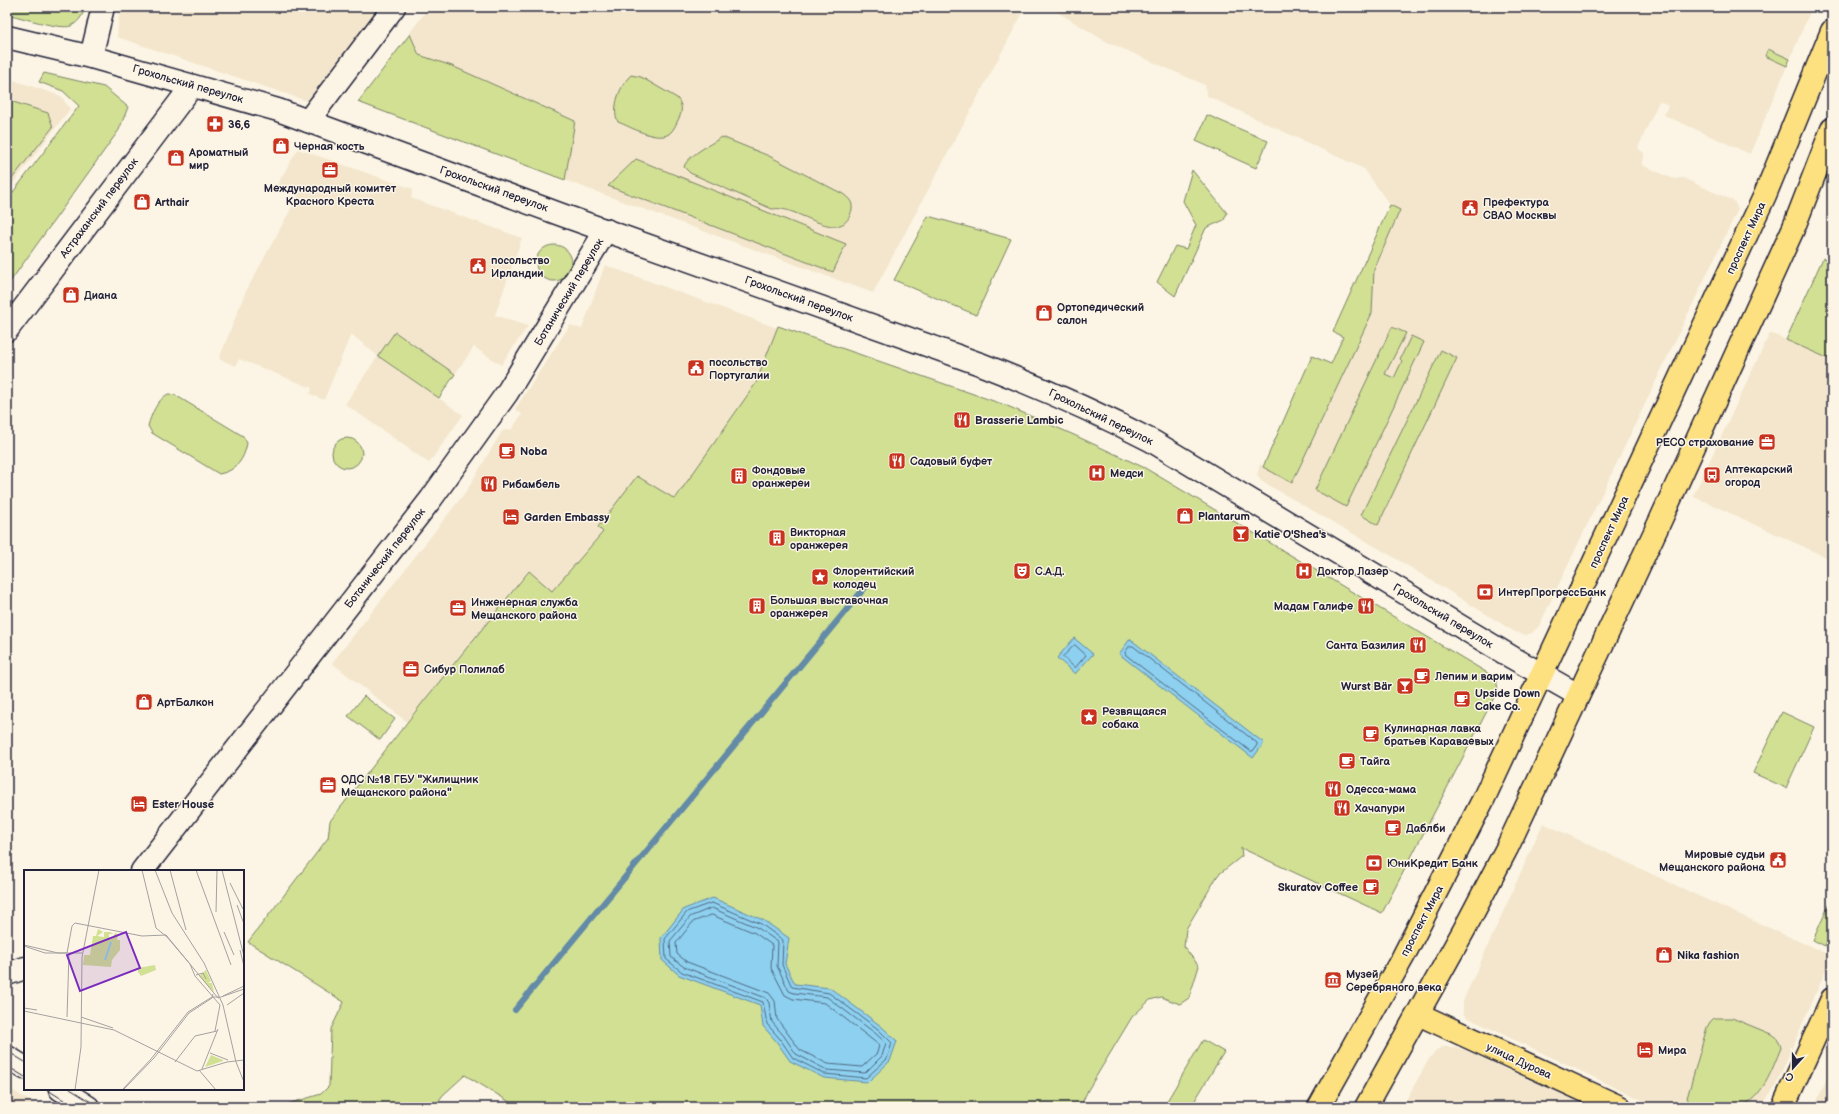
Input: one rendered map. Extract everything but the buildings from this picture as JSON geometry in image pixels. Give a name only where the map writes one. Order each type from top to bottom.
[{"type":"main road","name":"проспект Мира","points":[[1319,1107],[1442,884],[1483,800],[1765,195],[1832,31]]},
{"type":"main road","points":[[1366,1107],[1418,1014],[1506,848],[1667,505],[1794,227],[1832,130]]},
{"type":"main road","points":[[1783,1102],[1832,999]]},
{"type":"main road","name":"улица Дурова","points":[[1418,1014],[1620,1107]]},
{"type":"street","points":[[91,56],[103,7]]},
{"type":"street","points":[[308,121],[394,7]]},
{"type":"street","name":"Грохольский переулок","points":[[7,37],[91,56],[278,110],[606,230],[980,364],[1047,390],[1152,441],[1541,675],[1578,695]]},
{"type":"street","name":"Астраханский переулок","points":[[7,330],[192,86]]},
{"type":"street","name":"Ботанический переулок","points":[[143,870],[466,452],[507,393],[606,230]]},
{"type":"street","points":[[7,974],[24,968]]},
{"type":"street","points":[[7,1057],[24,1067]]},
{"type":"street","points":[[62,1090],[88,1107]]},
{"type":"shaded area","points":[[120,7],[379,7],[307,101],[117,37]]},
{"type":"shaded area","points":[[429,7],[1026,7],[873,293],[575,184],[358,102]]},
{"type":"shaded area","points":[[1049,7],[1812,7],[1750,154],[1664,115],[1668,105],[1659,101],[1638,148],[1644,153],[1642,165],[1674,179],[1683,178],[1734,201],[1738,209],[1539,626],[1532,633],[1526,635],[1515,632],[1390,555],[1261,481],[1257,475],[1260,464],[1263,466],[1312,356],[1331,364],[1343,337],[1333,332],[1390,205],[1364,169],[1207,96],[1205,85],[1105,41]]},
{"type":"shaded area","points":[[7,78],[61,96],[70,109],[7,191]]},
{"type":"shaded area","points":[[298,149],[413,189],[411,198],[522,238],[495,315],[528,326],[501,365],[474,347],[455,374],[395,332],[378,356],[351,334],[324,400],[310,394],[312,388],[239,359],[236,366],[219,359],[245,293],[298,196],[275,188]]},
{"type":"shaded area","points":[[605,265],[777,328],[756,383],[675,499],[637,476],[598,527],[603,532],[552,591],[528,571],[407,722],[332,663],[467,490],[502,431],[512,429],[522,414],[515,409],[570,325],[582,329]]},
{"type":"shaded area","points":[[1770,333],[1832,360],[1832,560],[1693,496]]},
{"type":"shaded area","points":[[378,356],[463,415],[429,463],[345,404]]},
{"type":"shaded area","points":[[1543,823],[1705,899],[1832,956],[1776,1085],[1761,1107],[1657,1107],[1466,1017],[1463,1013],[1463,1001]]},
{"type":"shaded area","points":[[1443,1047],[1453,1047],[1465,1050],[1590,1107],[1402,1107],[1429,1059],[1436,1050]]},
{"type":"shaded area","points":[[1832,1068],[1832,1107],[1819,1107],[1817,1100]]},
{"type":"shaded area","points":[[7,1087],[35,1104],[34,1107],[7,1107]]},
{"type":"green space","points":[[7,7],[85,7],[78,20],[71,26],[66,27],[49,25],[7,14]]},
{"type":"green space","points":[[410,34],[419,55],[452,66],[575,121],[565,180],[358,102]]},
{"type":"green space","points":[[1768,49],[1790,59],[1787,66],[1765,56]]},
{"type":"green space","points":[[44,73],[104,87],[128,107],[119,130],[7,286],[7,200],[79,106],[63,91],[39,82]]},
{"type":"green space","points":[[631,75],[641,77],[679,100],[681,105],[681,113],[675,127],[669,134],[664,136],[651,135],[618,122],[616,116],[616,104],[623,85]]},
{"type":"green space","points":[[7,100],[48,113],[53,127],[7,185]]},
{"type":"green space","points":[[1207,115],[1268,141],[1256,168],[1196,141]]},
{"type":"green space","points":[[722,137],[769,156],[843,194],[852,204],[852,209],[848,220],[841,225],[832,226],[822,224],[790,211],[772,209],[690,173],[684,167],[694,155]]},
{"type":"green space","points":[[636,159],[846,244],[833,272],[608,186]]},
{"type":"green space","points":[[1192,170],[1227,213],[1224,220],[1206,228],[1175,296],[1157,282],[1175,246],[1186,249],[1196,225],[1183,201]]},
{"type":"green space","points":[[1390,205],[1400,210],[1374,270],[1372,313],[1292,483],[1263,467],[1312,356],[1331,364],[1343,337],[1333,332]]},
{"type":"green space","points":[[928,216],[1011,239],[976,315],[894,280]]},
{"type":"green space","points":[[558,245],[567,250],[571,256],[571,270],[567,276],[558,281],[550,281],[541,276],[537,270],[536,259],[541,250],[547,246]]},
{"type":"green space","points":[[1823,258],[1832,262],[1832,360],[1786,340]]},
{"type":"green space","points":[[778,326],[1005,405],[1145,468],[1496,678],[1498,690],[1382,913],[1241,848],[1242,856],[1218,875],[1186,929],[1184,947],[1199,966],[1189,998],[1180,1004],[1161,997],[1150,1000],[1132,1017],[1088,1090],[1080,1107],[518,1107],[465,1075],[443,1095],[434,1107],[278,1107],[321,1094],[329,1086],[331,1029],[344,1002],[248,942],[328,838],[330,821],[423,702],[529,571],[552,591],[603,532],[598,527],[637,476],[675,499],[756,383]]},
{"type":"green space","points":[[1392,327],[1406,333],[1385,374],[1394,378],[1402,361],[1400,359],[1411,336],[1424,342],[1346,507],[1315,490]]},
{"type":"green space","points":[[395,332],[455,374],[439,398],[378,356]]},
{"type":"green space","points":[[1441,350],[1457,358],[1378,525],[1361,515]]},
{"type":"green space","points":[[168,394],[175,395],[243,436],[247,443],[246,449],[244,455],[235,467],[225,473],[219,474],[152,433],[148,426],[151,417],[155,408]]},
{"type":"green space","points":[[347,438],[358,442],[362,453],[358,464],[347,468],[336,464],[332,453],[336,442]]},
{"type":"green space","points":[[364,696],[395,719],[380,740],[348,716]]},
{"type":"green space","points":[[1782,712],[1814,727],[1786,788],[1753,773]]},
{"type":"green space","points":[[1832,898],[1832,931],[1825,946],[1813,940]]},
{"type":"green space","points":[[1714,1018],[1732,1018],[1771,1034],[1778,1040],[1781,1046],[1766,1082],[1754,1097],[1739,1107],[1696,1107],[1690,1103],[1687,1098],[1707,1027]]},
{"type":"green space","points":[[1203,1040],[1224,1052],[1191,1107],[1164,1106]]},
{"type":"water","points":[[1074,638],[1093,654],[1075,674],[1057,658]]},
{"type":"water","points":[[1130,639],[1264,743],[1253,758],[1119,654]]},
{"type":"water","points":[[713,898],[763,920],[789,938],[785,964],[795,984],[830,988],[881,1026],[897,1041],[890,1061],[868,1082],[824,1078],[790,1061],[763,1026],[760,1005],[679,975],[662,960],[661,938],[684,909]]},
{"type":"waterway","points":[[515,1010],[867,585]]},
{"type":"tram line","points":[[7,1051],[24,1061]]},
{"type":"tram line","points":[[7,1066],[24,1076]]},
{"type":"tram line","points":[[48,1090],[75,1107]]},
{"type":"tram line","points":[[72,1090],[99,1107]]},
{"type":"place","name":"36,6","points":[[215,124]]},
{"type":"place","name":"Черная кость","points":[[281,146]]},
{"type":"place","name":"Ароматный мир","points":[[176,158]]},
{"type":"place","name":"Международный комитет Красного Креста","points":[[330,170]]},
{"type":"place","name":"Arthair","points":[[142,202]]},
{"type":"place","name":"Префектура СВАО Москвы","points":[[1470,208]]},
{"type":"place","name":"посольство Ирландии","points":[[478,266]]},
{"type":"place","name":"Диана","points":[[71,295]]},
{"type":"place","name":"Ортопедический салон","points":[[1044,313]]},
{"type":"place","name":"посольство Португалии","points":[[696,368]]},
{"type":"place","name":"Brasserie Lambic","points":[[962,420]]},
{"type":"place","name":"РЕСО страхование","points":[[1767,442]]},
{"type":"place","name":"Noba","points":[[507,451]]},
{"type":"place","name":"Садовый буфет","points":[[897,461]]},
{"type":"place","name":"Медси","points":[[1097,473]]},
{"type":"place","name":"Аптекарский огород","points":[[1712,475]]},
{"type":"place","name":"Фондовые оранжереи","points":[[739,476]]},
{"type":"place","name":"Рибамбель","points":[[489,484]]},
{"type":"place","name":"Plantarum","points":[[1185,516]]},
{"type":"place","name":"Garden Embassy","points":[[511,517]]},
{"type":"place","name":"Katie O'Shea's","points":[[1241,534]]},
{"type":"place","name":"Викторная оранжерея","points":[[777,538]]},
{"type":"place","name":"С.А.Д.","points":[[1022,571]]},
{"type":"place","name":"Доктор Лазер","points":[[1304,571]]},
{"type":"place","name":"Флорентийский колодец","points":[[820,577]]},
{"type":"place","name":"ИнтерПрогрессБанк","points":[[1485,592]]},
{"type":"place","name":"Большая выставочная оранжерея","points":[[757,606]]},
{"type":"place","name":"Мадам Галифе","points":[[1366,606]]},
{"type":"place","name":"Инженерная служба Мещанского района","points":[[458,608]]},
{"type":"place","name":"Санта Базилия","points":[[1418,645]]},
{"type":"place","name":"Сибур Полилаб","points":[[411,669]]},
{"type":"place","name":"Лепим и варим","points":[[1422,676]]},
{"type":"place","name":"Wurst Bär","points":[[1405,686]]},
{"type":"place","name":"Upside Down Cake Co.","points":[[1462,699]]},
{"type":"place","name":"АртБалкон","points":[[144,702]]},
{"type":"place","name":"Резвящаяся собака","points":[[1089,717]]},
{"type":"place","name":"Кулинарная лавка братьев Караваевых","points":[[1371,734]]},
{"type":"place","name":"Тайга","points":[[1347,761]]},
{"type":"place","name":"ОДС №18 ГБУ \"Жилищник Мещанского района\"","points":[[328,785]]},
{"type":"place","name":"Одесса-мама","points":[[1333,789]]},
{"type":"place","name":"Ester House","points":[[139,804]]},
{"type":"place","name":"Хачапури","points":[[1342,808]]},
{"type":"place","name":"Даблби","points":[[1393,828]]},
{"type":"place","name":"Мировые судьи Мещанского района","points":[[1778,860]]},
{"type":"place","name":"ЮниКредит Банк","points":[[1374,863]]},
{"type":"place","name":"Skuratov Coffee","points":[[1371,887]]},
{"type":"place","name":"Nika fashion","points":[[1664,955]]},
{"type":"place","name":"Музей Серебряного века","points":[[1333,980]]},
{"type":"place","name":"Мира","points":[[1645,1050]]}]
